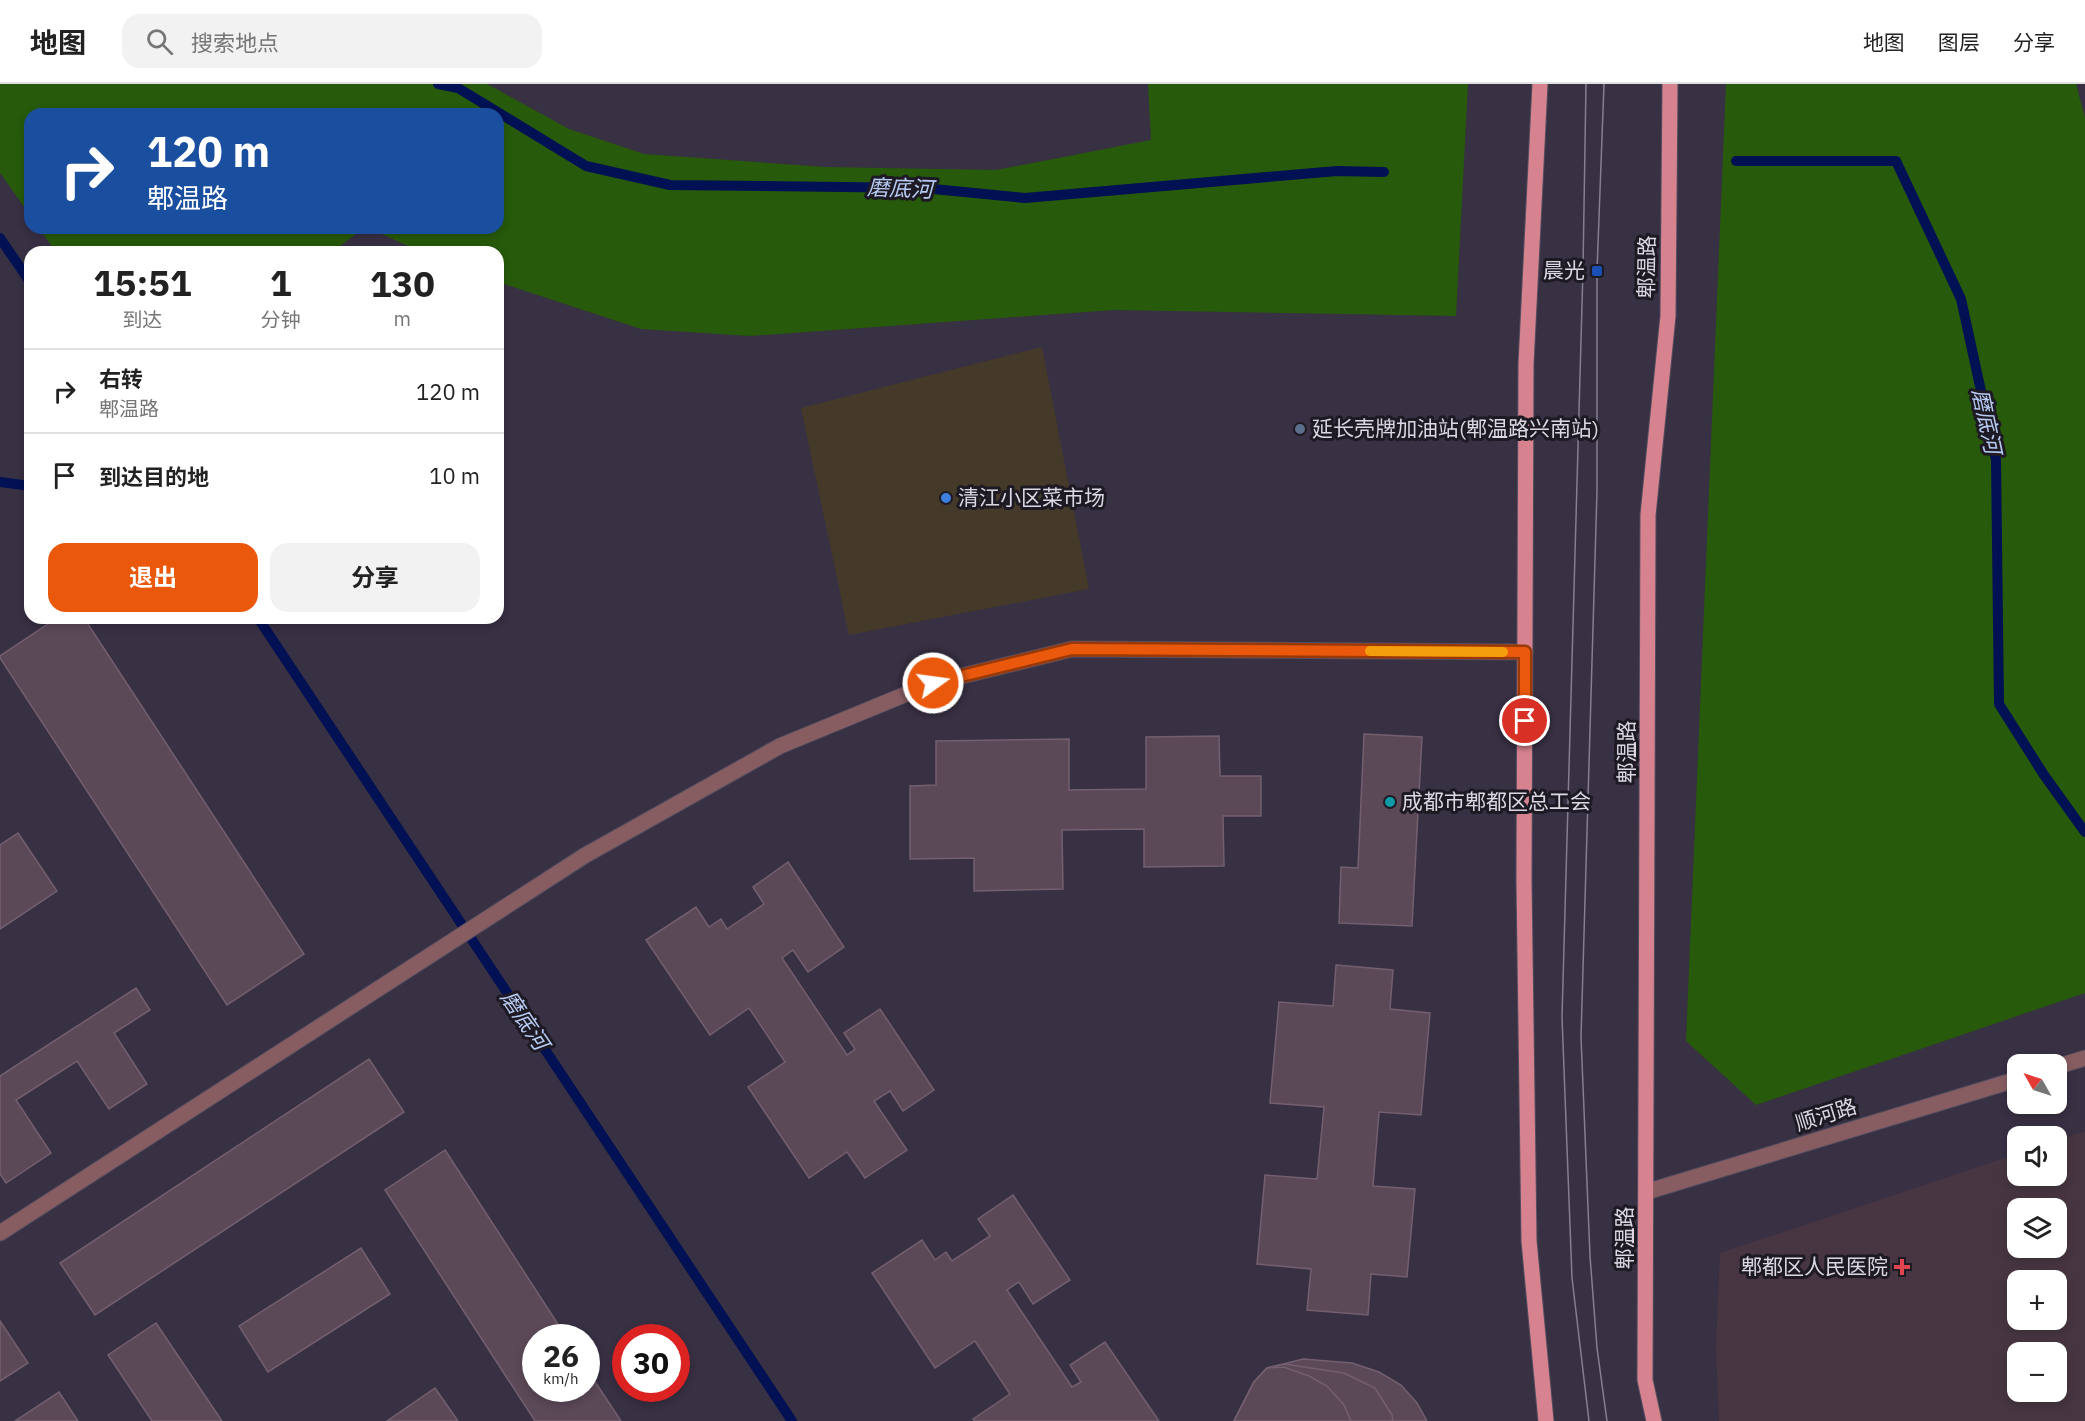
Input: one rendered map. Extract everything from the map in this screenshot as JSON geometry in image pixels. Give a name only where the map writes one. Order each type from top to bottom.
[{"type":"main road","points":[[1540,84],[1526,364],[1524,881],[1529,1241],[1546,1421]]},
{"type":"main road","name":"郫温路","points":[[1654,1421],[1645,1380],[1648,515],[1668,316],[1670,84]]},
{"type":"street","points":[[0,1233],[584,856],[780,746],[933,683],[1072,649],[1525,652]]},
{"type":"street","points":[[2067,1063],[2085,1058]]},
{"type":"street","name":"顺河路","points":[[1646,1192],[2007,1081]]},
{"type":"shaded area","name":"清江小区菜市场","points":[[1042,347],[1089,589],[849,635],[801,408]]},
{"type":"shaded area","name":"郫都区人民医院","points":[[2085,1131],[2085,1421],[1719,1421],[1716,1347],[1720,1253],[2007,1157],[2007,1186],[2067,1186],[2067,1137]]},
{"type":"green space","points":[[0,84],[487,84],[569,129],[644,154],[825,167],[996,170],[1151,140],[1148,84],[1468,84],[1456,316],[1114,310],[750,336],[641,329],[504,284],[504,246],[408,246],[382,234],[504,234],[504,108],[24,108],[24,207],[0,173]]},
{"type":"green space","points":[[1726,84],[2076,84],[2085,118],[2085,993],[1756,1105],[1686,1041]]},
{"type":"green space","points":[[43,234],[356,234],[340,246],[52,246]]},
{"type":"building","points":[[48,624],[88,624],[304,954],[227,1005],[0,656]]},
{"type":"building","name":"成都市郫都区总工会","points":[[1364,734],[1422,737],[1412,926],[1339,923],[1341,867],[1358,868]]},
{"type":"building","points":[[1219,736],[1220,776],[1261,776],[1261,816],[1223,816],[1224,866],[1144,867],[1144,829],[1062,830],[1063,889],[974,891],[974,858],[910,859],[910,786],[936,785],[936,741],[1069,739],[1069,790],[1146,789],[1146,737]]},
{"type":"building","points":[[18,833],[57,891],[0,929],[0,845]]},
{"type":"building","points":[[788,862],[844,947],[808,972],[793,950],[782,958],[847,1055],[855,1049],[844,1033],[880,1009],[934,1090],[903,1111],[890,1091],[874,1101],[907,1150],[865,1178],[847,1152],[809,1178],[748,1087],[785,1062],[749,1008],[710,1035],[646,940],[696,907],[709,927],[721,919],[727,929],[764,904],[753,887]]},
{"type":"building","points":[[1336,965],[1393,970],[1390,1009],[1430,1013],[1421,1115],[1379,1112],[1373,1186],[1415,1189],[1407,1277],[1371,1274],[1368,1315],[1307,1310],[1311,1269],[1257,1264],[1265,1175],[1317,1179],[1324,1107],[1270,1103],[1279,1002],[1333,1006]]},
{"type":"building","points":[[136,988],[150,1010],[114,1033],[147,1084],[109,1109],[77,1061],[16,1100],[51,1153],[6,1183],[0,1174],[0,1076]]},
{"type":"building","points":[[369,1059],[404,1112],[95,1315],[60,1263]]},
{"type":"building","points":[[445,1150],[558,1324],[522,1324],[522,1401],[385,1190]]},
{"type":"building","points":[[1013,1195],[1070,1280],[1033,1304],[1019,1282],[1007,1290],[1072,1387],[1081,1382],[1070,1365],[1105,1342],[1159,1421],[975,1421],[973,1419],[1010,1394],[975,1341],[935,1368],[872,1273],[922,1240],[935,1260],[946,1252],[952,1261],[990,1236],[978,1219]]},
{"type":"building","points":[[361,1248],[390,1294],[268,1372],[239,1326]]},
{"type":"building","points":[[0,1321],[28,1363],[0,1381]]},
{"type":"building","points":[[156,1323],[222,1421],[152,1421],[108,1355]]},
{"type":"building","points":[[1303,1359],[1352,1363],[1379,1372],[1401,1385],[1417,1403],[1427,1421],[1234,1421],[1254,1382],[1267,1368]]},
{"type":"building","points":[[1284,1364],[1344,1373],[1375,1388],[1392,1415],[1393,1421],[1234,1421],[1254,1382],[1267,1368]]},
{"type":"building","points":[[1284,1367],[1309,1376],[1327,1386],[1344,1405],[1351,1421],[1234,1421],[1254,1382],[1267,1368]]},
{"type":"building","points":[[435,1388],[458,1421],[387,1421]]},
{"type":"building","points":[[600,1389],[621,1421],[535,1421],[523,1402],[600,1402]]},
{"type":"building","points":[[59,1392],[78,1421],[15,1421]]},
{"type":"waterway","name":"磨底河","points":[[438,84],[458,88],[491,108]]},
{"type":"waterway","name":"磨底河","points":[[504,116],[586,166],[670,185],[923,188],[1025,198],[1337,171],[1384,172]]},
{"type":"waterway","name":"磨底河","points":[[1736,161],[1896,161],[1961,299],[1996,460],[1999,704],[2044,775],[2085,832]]},
{"type":"waterway","name":"磨底河","points":[[0,238],[24,273]]},
{"type":"waterway","points":[[0,482],[24,485]]},
{"type":"waterway","name":"磨底河","points":[[262,624],[792,1421]]},
{"type":"tram line","points":[[1586,84],[1562,1017],[1572,1278],[1589,1421]]},
{"type":"tram line","points":[[1604,84],[1597,271],[1597,491],[1581,1037],[1590,1256],[1597,1348],[1607,1421]]},
{"type":"slow traffic","points":[[1370,651],[1503,652]]},
{"type":"place","name":"晨光","points":[[1597,271]]},
{"type":"place","name":"延长壳牌加油站(郫温路兴南站)","points":[[1300,429]]},
{"type":"place","name":"清江小区菜市场","points":[[946,498]]},
{"type":"place","name":"成都市郫都区总工会","points":[[1390,802]]},
{"type":"place","name":"郫都区人民医院","points":[[1902,1267]]},
{"type":"route","points":[[933,683],[1072,649],[1525,652],[1525,721]]}]
